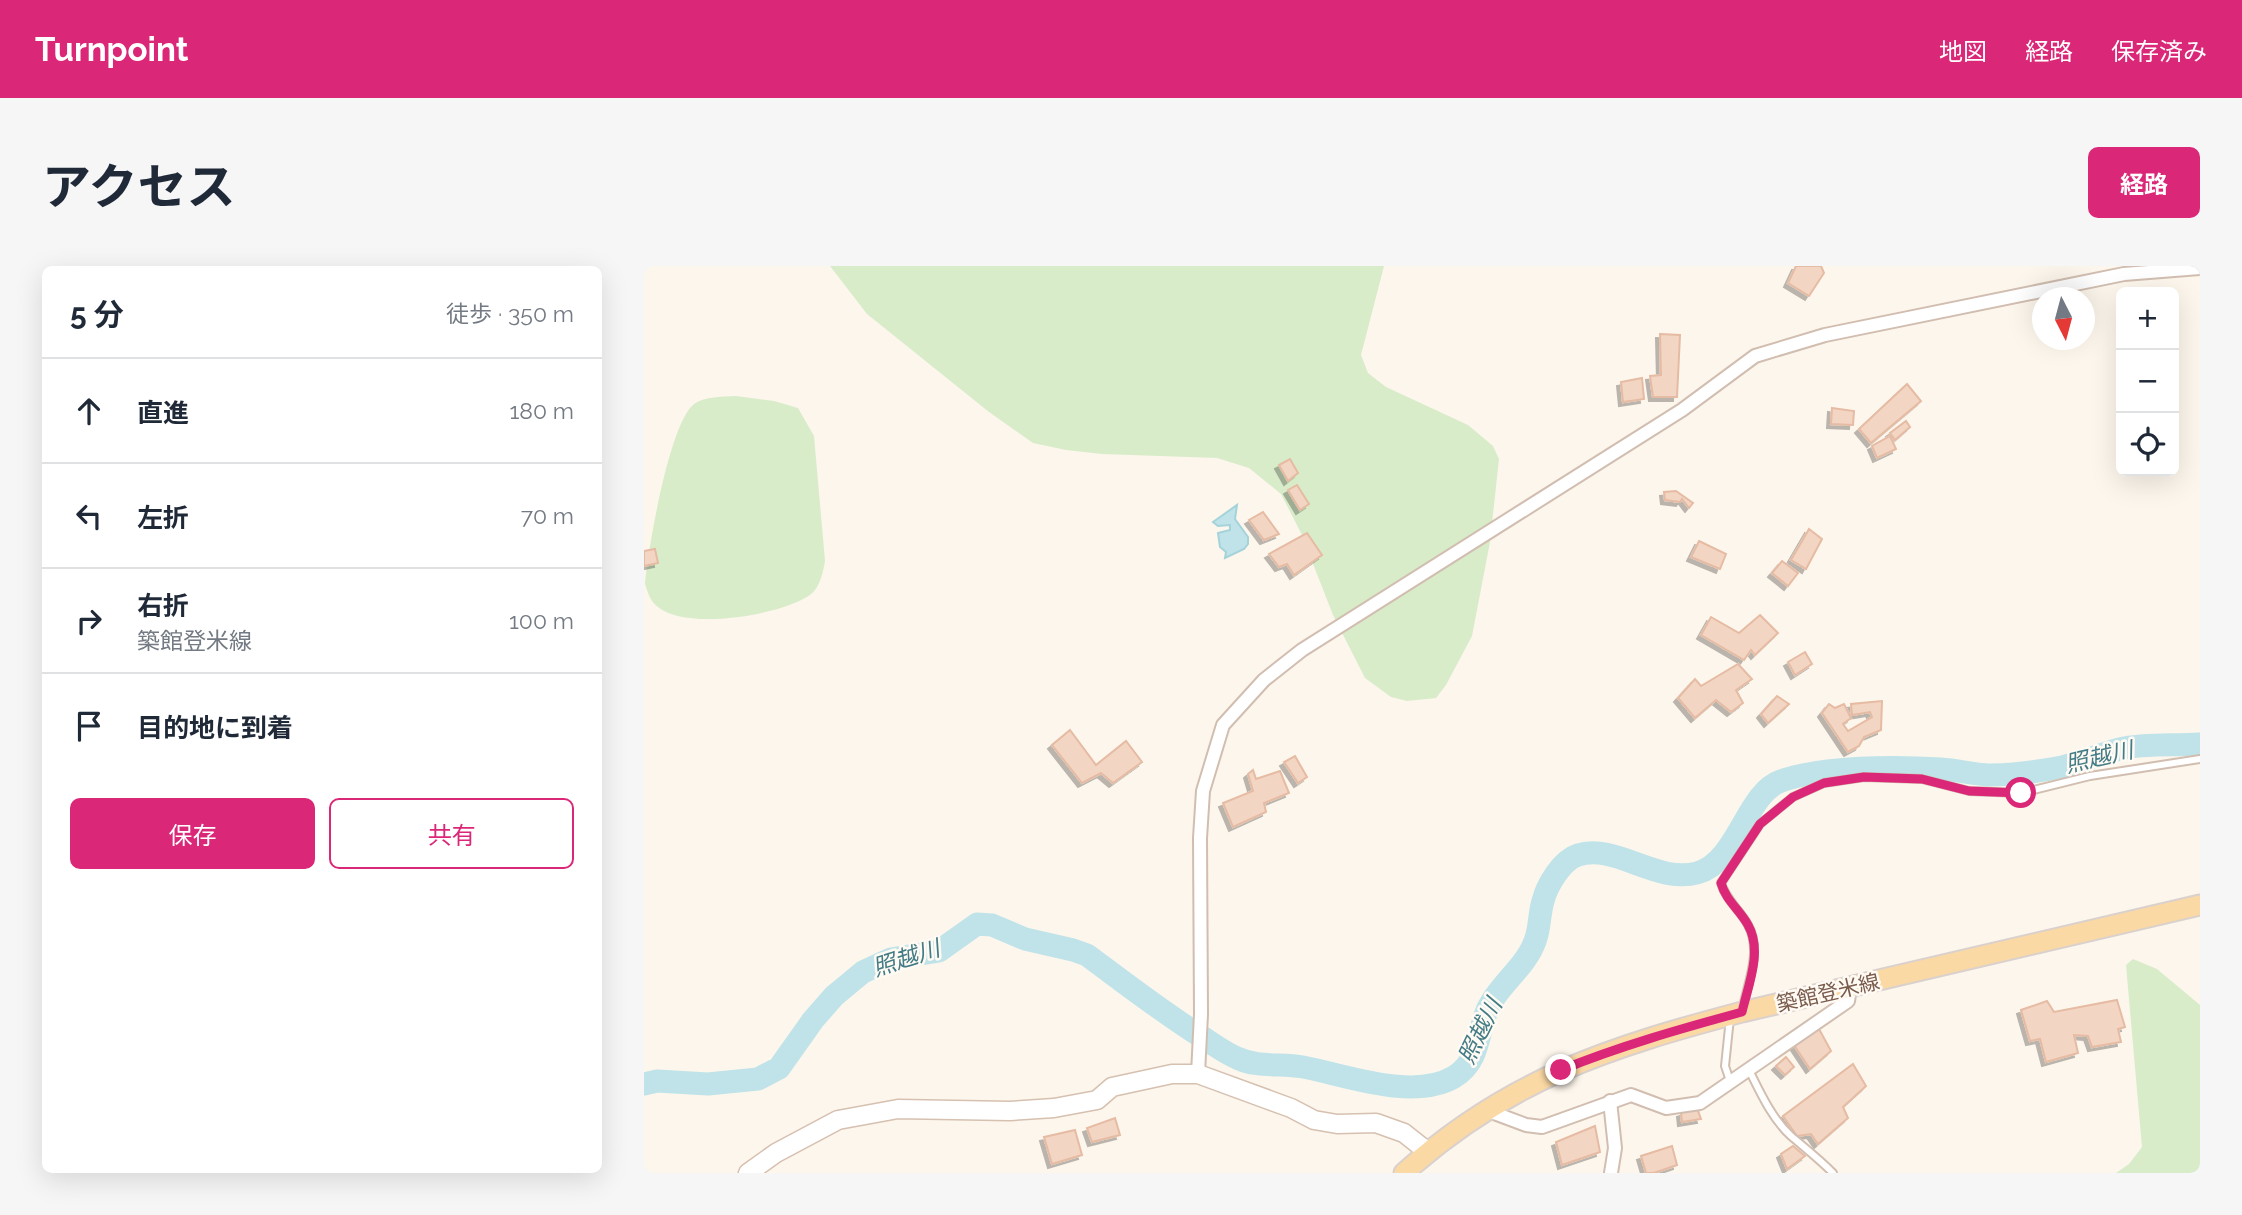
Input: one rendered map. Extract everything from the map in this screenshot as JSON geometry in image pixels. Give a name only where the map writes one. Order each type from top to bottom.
[{"type":"main road","name":"築館登米線","points":[[1404,1173],[1486,1110],[1561,1070],[1611,1050],[1736,1014],[2200,905]]},
{"type":"street","points":[[1198,1074],[1201,1014],[1199,838],[1203,791],[1223,725],[1264,680],[1302,650],[1682,410],[1755,356],[1825,335],[2124,274],[2200,268]]},
{"type":"street","points":[[1486,1110],[1542,1128],[1631,1095],[1666,1108],[1700,1102],[1794,1041],[1848,1001],[1850,988]]},
{"type":"street","points":[[748,1173],[776,1153],[838,1120],[898,1109],[1010,1111],[1054,1108],[1097,1100],[1112,1087],[1172,1074],[1198,1074],[1291,1108],[1314,1120],[1337,1124],[1376,1123],[1404,1133],[1428,1152]]},
{"type":"street","points":[[1610,1101],[1615,1148],[1611,1173]]},
{"type":"lane","points":[[1730,1081],[1725,1066],[1736,1014],[1754,958],[1754,940],[1748,924],[1724,894],[1721,883],[1760,824],[1793,797],[1824,783],[1864,777],[1922,779],[1969,791],[2021,793],[2090,776],[2200,759]]},
{"type":"lane","points":[[1748,1069],[1782,1126],[1833,1173]]},
{"type":"green space","points":[[830,266],[1384,266],[1361,355],[1368,373],[1386,387],[1468,425],[1493,446],[1499,459],[1490,542],[1472,636],[1446,685],[1436,698],[1407,701],[1391,697],[1365,678],[1333,615],[1301,533],[1281,494],[1249,468],[1217,458],[1102,454],[1033,443],[989,412],[867,314]]},
{"type":"green space","points":[[736,396],[774,401],[798,408],[814,436],[825,561],[822,575],[810,595],[778,609],[734,618],[690,618],[671,614],[653,602],[645,584],[655,517],[668,461],[685,416],[694,404],[709,398]]},
{"type":"green space","points":[[2133,959],[2157,969],[2200,1005],[2200,1173],[2116,1173],[2129,1164],[2142,1147],[2126,965]]},
{"type":"water","points":[[1237,505],[1235,519],[1248,537],[1248,544],[1244,549],[1225,558],[1226,552],[1220,547],[1218,533],[1230,530],[1230,525],[1218,526],[1213,522]]},
{"type":"building","points":[[1796,266],[1821,266],[1824,273],[1809,296],[1788,283]]},
{"type":"building","points":[[1660,334],[1680,335],[1677,397],[1653,397],[1650,376],[1661,375]]},
{"type":"building","points":[[1642,378],[1644,399],[1623,402],[1621,382]]},
{"type":"building","points":[[1907,384],[1921,401],[1871,443],[1859,429]]},
{"type":"building","points":[[1832,408],[1854,411],[1853,425],[1831,424]]},
{"type":"building","points":[[1906,421],[1910,427],[1895,440],[1890,433]]},
{"type":"building","points":[[1890,436],[1896,449],[1877,458],[1872,446]]},
{"type":"building","points":[[1290,459],[1298,473],[1288,481],[1279,465]]},
{"type":"building","points":[[1297,485],[1309,504],[1300,510],[1288,490]]},
{"type":"building","points":[[1676,491],[1693,503],[1689,508],[1682,499],[1680,502],[1665,500],[1664,492]]},
{"type":"building","points":[[1263,512],[1279,534],[1264,540],[1249,520]]},
{"type":"building","points":[[1809,529],[1822,539],[1806,569],[1791,560]]},
{"type":"building","points":[[1307,533],[1322,555],[1294,575],[1287,564],[1279,567],[1269,554]]},
{"type":"building","points":[[1699,541],[1726,554],[1720,569],[1691,557]]},
{"type":"building","points":[[655,549],[658,563],[644,566],[644,551]]},
{"type":"building","points":[[1782,561],[1798,573],[1788,586],[1772,573]]},
{"type":"building","points":[[1760,615],[1778,633],[1755,655],[1751,650],[1744,660],[1701,635],[1711,617],[1739,633]]},
{"type":"building","points":[[1805,652],[1812,664],[1795,675],[1788,662]]},
{"type":"building","points":[[1738,664],[1752,679],[1736,690],[1743,703],[1731,712],[1716,700],[1695,718],[1678,698],[1695,679],[1701,686]]},
{"type":"building","points":[[1777,696],[1789,704],[1768,723],[1761,714]]},
{"type":"building","points":[[1882,701],[1881,730],[1864,737],[1859,746],[1848,752],[1822,713],[1829,704],[1835,708],[1844,704],[1851,718],[1843,724],[1848,731],[1872,717],[1870,712],[1852,715],[1851,704]]},
{"type":"building","points":[[1070,730],[1096,765],[1126,741],[1142,762],[1113,783],[1101,773],[1082,783],[1052,745]]},
{"type":"building","points":[[1295,756],[1307,777],[1298,783],[1284,762]]},
{"type":"building","points":[[1253,770],[1256,779],[1280,771],[1289,793],[1264,803],[1266,812],[1233,827],[1223,803],[1253,791],[1248,774]]},
{"type":"building","points":[[2117,1000],[2125,1027],[2118,1029],[2121,1042],[2092,1047],[2088,1036],[2074,1035],[2078,1053],[2046,1062],[2040,1039],[2030,1041],[2021,1010],[2047,1001],[2054,1012]]},
{"type":"building","points":[[1819,1029],[1831,1051],[1810,1069],[1794,1045]]},
{"type":"building","points":[[1786,1057],[1794,1067],[1785,1075],[1776,1066]]},
{"type":"building","points":[[1853,1064],[1866,1086],[1843,1107],[1848,1118],[1818,1144],[1811,1134],[1797,1136],[1783,1116]]},
{"type":"building","points":[[1697,1108],[1701,1119],[1682,1122],[1681,1113]]},
{"type":"building","points":[[1115,1118],[1120,1135],[1092,1142],[1087,1128]]},
{"type":"building","points":[[1595,1126],[1600,1152],[1562,1165],[1556,1142]]},
{"type":"building","points":[[1075,1130],[1082,1155],[1052,1164],[1044,1137]]},
{"type":"building","points":[[1672,1146],[1677,1165],[1646,1173],[1641,1156]]},
{"type":"building","points":[[1793,1146],[1805,1156],[1787,1169],[1781,1154]]},
{"type":"waterway","name":"照越川","points":[[644,1084],[657,1081],[708,1084],[758,1079],[779,1068],[813,1020],[834,996],[863,972],[891,959],[939,951],[977,924],[992,925],[1025,939],[1087,955],[1187,1027],[1245,1061],[1303,1067],[1379,1084],[1419,1087],[1438,1084],[1464,1070],[1470,1061],[1487,1010],[1521,965],[1537,936],[1548,888],[1566,862],[1578,855],[1607,854],[1667,873],[1697,873],[1722,856],[1769,788],[1781,781],[1817,772],[1903,768],[2005,774],[2062,767],[2130,747],[2200,744]]},
{"type":"route","points":[[1561,1070],[1669,1031],[1742,1012],[1754,958],[1754,940],[1748,924],[1724,894],[1721,883],[1760,824],[1793,797],[1824,783],[1864,777],[1922,779],[1969,791],[2021,793]]}]
